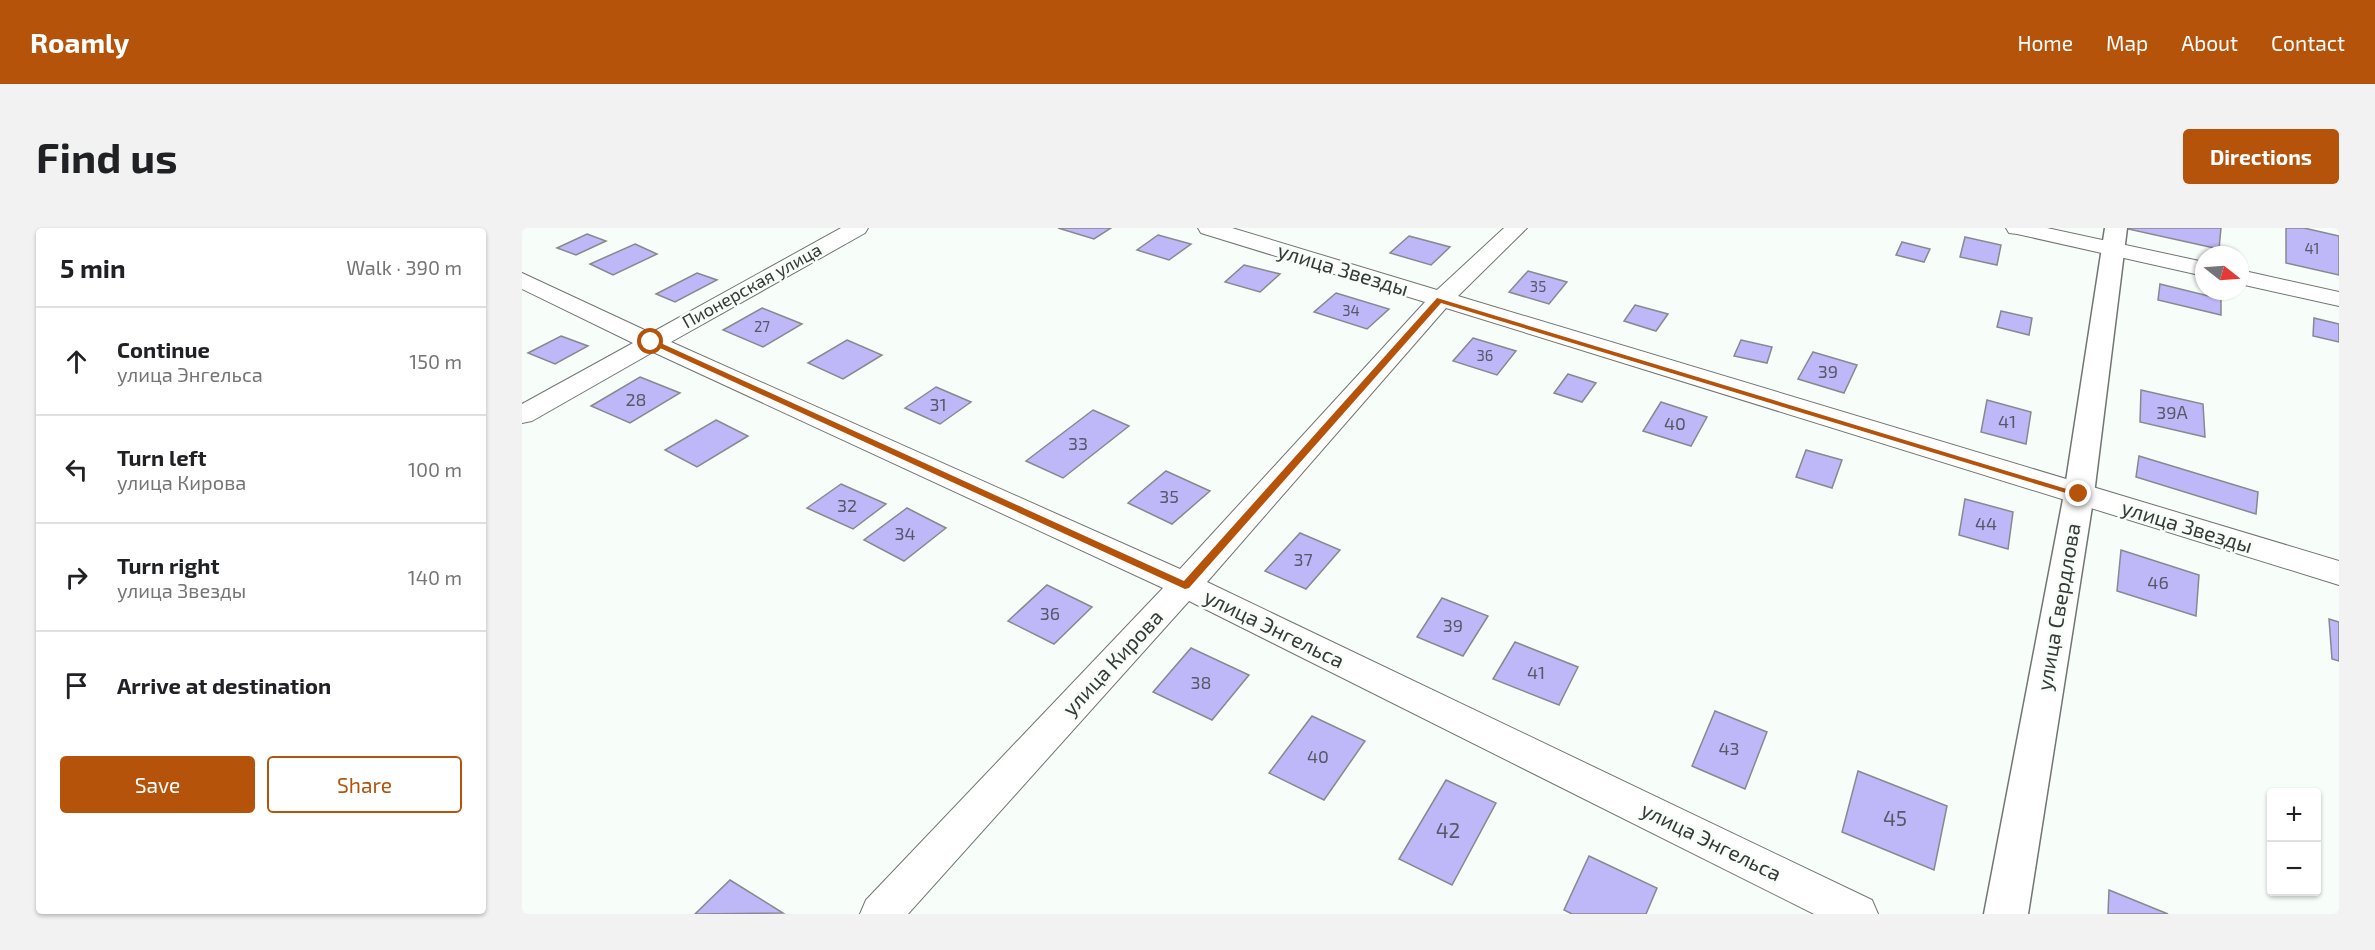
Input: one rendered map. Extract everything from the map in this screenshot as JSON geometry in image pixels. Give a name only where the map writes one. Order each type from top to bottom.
[{"type":"street","name":"Пионерская улица","points":[[522,415],[857,228]]},
{"type":"street","name":"улица Звезды","points":[[1209,228],[2339,573]]},
{"type":"street","name":"улица Кирова","points":[[881,914],[1185,585],[1440,300],[1516,228]]},
{"type":"street","points":[[2017,228],[2114,239],[2195,266]]},
{"type":"street","name":"улица Свердлова","points":[[2006,914],[2079,494],[2114,239]]},
{"type":"street","points":[[2249,279],[2339,299]]},
{"type":"street","name":"улица Энгельса","points":[[522,280],[651,342],[1185,585],[1857,914]]},
{"type":"building","points":[[1058,228],[1111,228],[1094,239]]},
{"type":"building","points":[[2128,228],[2221,228],[2219,246],[2205,246]]},
{"type":"building","points":[[2286,228],[2304,228],[2339,236],[2339,275],[2286,263]]},
{"type":"building","points":[[587,234],[606,241],[576,255],[557,248]]},
{"type":"building","points":[[1158,235],[1191,244],[1169,260],[1137,250]]},
{"type":"building","points":[[1409,236],[1450,247],[1431,265],[1390,253]]},
{"type":"building","points":[[1965,237],[2001,245],[1997,265],[1960,257]]},
{"type":"building","points":[[1902,242],[1930,249],[1924,262],[1896,255]]},
{"type":"building","points":[[635,244],[657,254],[613,275],[590,264]]},
{"type":"building","points":[[1244,265],[1280,274],[1260,292],[1225,282]]},
{"type":"building","points":[[1528,271],[1567,282],[1549,304],[1509,292]]},
{"type":"building","points":[[697,273],[717,280],[675,302],[656,294]]},
{"type":"building","points":[[2160,284],[2195,293],[2195,300],[2221,300],[2221,315],[2158,300]]},
{"type":"building","points":[[1336,293],[1389,309],[1367,329],[1314,312]]},
{"type":"building","points":[[1635,305],[1668,314],[1656,331],[1624,321]]},
{"type":"building","points":[[762,308],[802,324],[763,347],[723,330]]},
{"type":"building","points":[[2001,311],[2032,318],[2029,335],[1997,327]]},
{"type":"building","points":[[2314,318],[2339,324],[2339,342],[2313,336]]},
{"type":"building","points":[[561,336],[588,346],[555,364],[528,353]]},
{"type":"building","points":[[1473,338],[1516,351],[1497,375],[1453,361]]},
{"type":"building","points":[[847,340],[882,355],[843,379],[808,363]]},
{"type":"building","points":[[1741,340],[1772,347],[1767,363],[1734,356]]},
{"type":"building","points":[[1813,352],[1857,365],[1844,393],[1798,379]]},
{"type":"building","points":[[1568,374],[1596,383],[1582,402],[1554,393]]},
{"type":"building","points":[[640,377],[680,393],[630,423],[591,406]]},
{"type":"building","points":[[936,387],[971,402],[940,424],[905,408]]},
{"type":"building","points":[[2141,390],[2203,404],[2205,437],[2140,422]]},
{"type":"building","points":[[1987,400],[2031,412],[2026,444],[1981,432]]},
{"type":"building","points":[[1661,402],[1707,417],[1691,446],[1643,431]]},
{"type":"building","points":[[1093,410],[1129,426],[1063,478],[1026,461]]},
{"type":"building","points":[[716,420],[748,436],[697,467],[665,450]]},
{"type":"building","points":[[1806,450],[1842,460],[1832,488],[1796,477]]},
{"type":"building","points":[[2139,456],[2258,492],[2256,514],[2136,477]]},
{"type":"building","points":[[1166,471],[1210,491],[1172,524],[1128,503]]},
{"type":"building","points":[[841,484],[886,504],[853,529],[807,508]]},
{"type":"building","points":[[1965,499],[2013,512],[2008,549],[1959,535]]},
{"type":"building","points":[[907,508],[946,528],[904,561],[864,540]]},
{"type":"building","points":[[1300,533],[1340,550],[1306,589],[1265,571]]},
{"type":"building","points":[[2121,550],[2199,575],[2196,616],[2117,591]]},
{"type":"building","points":[[1047,585],[1092,607],[1054,644],[1008,621]]},
{"type":"building","points":[[1442,598],[1488,616],[1463,656],[1417,637]]},
{"type":"building","points":[[2329,619],[2339,622],[2339,661],[2332,659]]},
{"type":"building","points":[[1515,642],[1578,667],[1559,705],[1493,679]]},
{"type":"building","points":[[1191,648],[1249,675],[1212,720],[1153,692]]},
{"type":"building","points":[[1715,711],[1767,732],[1745,789],[1692,766]]},
{"type":"building","points":[[1312,716],[1365,741],[1324,800],[1269,773]]},
{"type":"building","points":[[1858,771],[1947,806],[1934,870],[1842,832]]},
{"type":"building","points":[[1446,780],[1496,803],[1452,885],[1399,859]]},
{"type":"building","points":[[1589,856],[1657,888],[1646,914],[1572,914],[1564,910]]},
{"type":"building","points":[[730,880],[783,913],[695,914]]},
{"type":"building","points":[[2109,890],[2168,914],[2108,914]]},
{"type":"route","points":[[651,342],[1185,585],[1440,300],[2079,494]]}]
